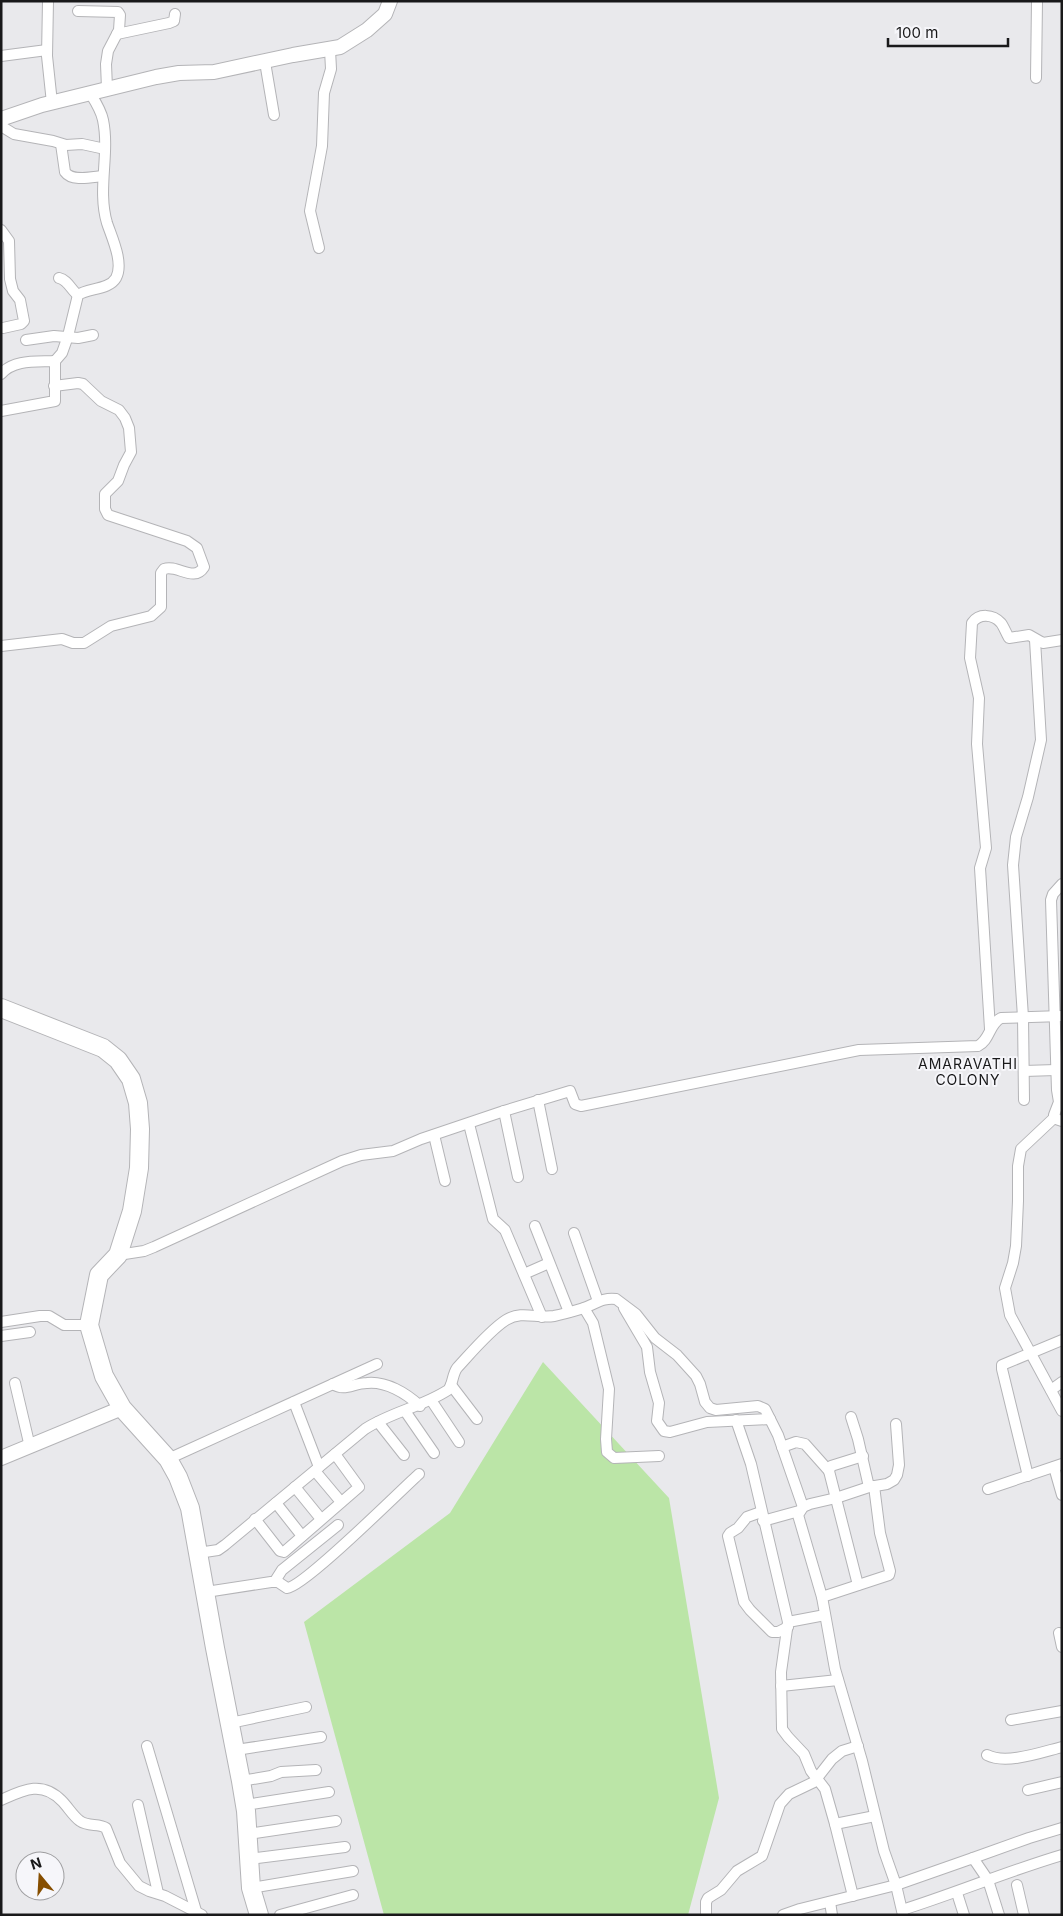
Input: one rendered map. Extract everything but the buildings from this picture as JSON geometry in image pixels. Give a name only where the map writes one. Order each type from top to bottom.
[{"type":"highway","points":[[1,1008],[103,1048],[118,1060],[131,1079],[138,1103],[139,1168],[132,1211],[118,1255],[99,1275],[89,1325],[104,1376],[122,1408],[168,1459],[190,1508],[215,1648],[236,1750],[245,1805],[251,1888],[258,1915]]},
{"type":"street","points":[[48,1],[47,50],[52,103]]},
{"type":"street","points":[[1,119],[90,92],[156,76],[214,72],[340,47],[367,30],[385,14],[390,1]]},
{"type":"street","points":[[1036,78],[1037,1]]},
{"type":"street","points":[[78,11],[118,12],[120,15],[117,34],[108,51],[106,64],[107,88]]},
{"type":"street","points":[[117,34],[169,23],[174,21],[175,14]]},
{"type":"street","points":[[1,56],[47,50]]},
{"type":"street","points":[[319,248],[310,211],[322,146],[324,93],[331,69],[330,50]]},
{"type":"street","points":[[265,62],[274,115]]},
{"type":"street","points":[[78,295],[109,284],[117,277],[117,260],[103,204],[105,149],[103,120],[90,92]]},
{"type":"street","points":[[1,126],[14,134],[66,145],[82,144],[105,149]]},
{"type":"street","points":[[61,144],[65,172],[68,176],[74,178],[103,176]]},
{"type":"street","points":[[1,230],[9,240],[10,279],[13,291],[20,300],[24,321],[21,324],[3,328]]},
{"type":"street","points":[[59,278],[64,280],[73,292],[78,295]]},
{"type":"street","points":[[1,410],[54,402],[55,361],[62,353],[68,336],[78,295]]},
{"type":"street","points":[[26,340],[54,336],[83,337],[93,334]]},
{"type":"street","points":[[1,374],[7,367],[16,364],[55,361]]},
{"type":"street","points":[[1,646],[62,639],[80,644],[89,642],[111,626],[151,616],[158,612],[162,602],[162,574],[164,569],[171,568],[189,574],[197,573],[204,567],[197,548],[187,541],[108,515],[105,509],[105,494],[118,481],[131,452],[129,428],[125,418],[119,410],[102,401],[83,384],[54,386]]},
{"type":"street","points":[[990,1030],[980,868],[986,848],[977,744],[979,698],[970,658],[972,623],[979,616],[984,615],[994,617],[1002,624],[1009,638],[1029,635],[1043,644],[1062,640]]},
{"type":"street","points":[[1024,1100],[1023,1017],[1012,865],[1016,837],[1028,797],[1041,740],[1035,640]]},
{"type":"street","points":[[1062,884],[1053,894],[1051,900],[1058,1016],[1056,1070],[1060,1102],[1054,1115],[1058,1119],[1024,1144],[1021,1149],[1018,1166],[1016,1246],[1006,1292],[1010,1315],[1062,1411]]},
{"type":"street","points":[[118,1255],[144,1251],[154,1247],[342,1161],[361,1155],[393,1151],[504,1111],[571,1091],[575,1104],[581,1106],[859,1050],[978,1046],[984,1042],[995,1022],[1001,1018],[1058,1016]]},
{"type":"street","points":[[1024,1071],[1056,1070]]},
{"type":"street","points":[[538,1100],[552,1169]]},
{"type":"street","points":[[504,1111],[518,1177]]},
{"type":"street","points":[[469,1124],[493,1219],[504,1230],[542,1317]]},
{"type":"street","points":[[434,1135],[445,1181]]},
{"type":"street","points":[[535,1226],[569,1312]]},
{"type":"street","points":[[574,1233],[598,1301]]},
{"type":"street","points":[[524,1274],[549,1264]]},
{"type":"street","points":[[198,1553],[218,1550],[365,1429],[420,1406],[448,1390],[456,1368],[499,1325],[516,1315],[524,1314],[542,1317],[584,1308],[598,1301],[613,1298],[636,1314],[655,1338],[677,1355],[696,1376],[705,1402],[710,1408],[716,1410],[762,1406],[768,1413],[782,1447],[801,1509],[798,1514],[822,1597],[838,1680],[858,1746],[884,1852],[896,1885],[902,1912],[988,1880],[1062,1856]]},
{"type":"street","points":[[621,1303],[647,1347],[650,1372],[659,1403],[657,1421],[664,1431],[670,1432],[707,1422],[770,1419]]},
{"type":"street","points":[[584,1308],[593,1323],[609,1389],[606,1440],[609,1454],[614,1458],[659,1456]]},
{"type":"street","points":[[1,1322],[49,1316],[64,1325],[89,1325]]},
{"type":"street","points":[[1,1336],[30,1332]]},
{"type":"street","points":[[1028,1476],[1002,1369],[1004,1364],[1062,1340]]},
{"type":"street","points":[[168,1459],[377,1364]]},
{"type":"street","points":[[1050,1390],[1062,1382]]},
{"type":"street","points":[[15,1383],[30,1447]]},
{"type":"street","points":[[333,1384],[343,1389],[365,1383],[382,1384],[409,1396],[420,1406]]},
{"type":"street","points":[[451,1385],[477,1420]]},
{"type":"street","points":[[431,1400],[459,1442]]},
{"type":"street","points":[[294,1402],[317,1469],[341,1502]]},
{"type":"street","points":[[1,1458],[122,1408]]},
{"type":"street","points":[[406,1411],[434,1453]]},
{"type":"street","points":[[822,1597],[886,1577],[890,1571],[880,1533],[872,1487],[852,1417]]},
{"type":"street","points":[[736,1420],[751,1464],[788,1624],[782,1672],[782,1729],[806,1757],[816,1780],[825,1789],[853,1896]]},
{"type":"street","points":[[378,1422],[404,1454]]},
{"type":"street","points":[[825,1615],[788,1624],[778,1632],[772,1632],[746,1606],[728,1536],[747,1517],[801,1509],[887,1484],[894,1480],[899,1465],[896,1424]]},
{"type":"street","points":[[782,1447],[796,1442],[805,1444],[828,1471],[858,1585]]},
{"type":"street","points":[[255,1520],[280,1551],[284,1552],[359,1485],[335,1454]]},
{"type":"street","points":[[828,1471],[831,1466],[863,1456]]},
{"type":"street","points":[[988,1489],[1058,1466],[1062,1495]]},
{"type":"street","points":[[206,1592],[275,1581],[287,1588],[294,1586],[317,1569],[419,1474]]},
{"type":"street","points":[[295,1487],[321,1519]]},
{"type":"street","points":[[276,1503],[302,1536]]},
{"type":"street","points":[[275,1581],[282,1570],[338,1525]]},
{"type":"street","points":[[1059,1633],[1062,1647]]},
{"type":"street","points":[[782,1686],[838,1680]]},
{"type":"street","points":[[230,1722],[306,1707]]},
{"type":"street","points":[[1012,1720],[1062,1711]]},
{"type":"street","points":[[236,1750],[321,1737]]},
{"type":"street","points":[[147,1746],[199,1913]]},
{"type":"street","points":[[706,1915],[706,1902],[708,1898],[721,1890],[736,1872],[762,1856],[780,1804],[784,1798],[816,1780],[832,1759],[842,1751],[858,1746]]},
{"type":"street","points":[[987,1755],[993,1758],[1005,1759],[1062,1747]]},
{"type":"street","points":[[241,1781],[271,1776],[281,1772],[316,1770]]},
{"type":"street","points":[[1028,1790],[1062,1782]]},
{"type":"street","points":[[1,1800],[30,1788],[51,1792],[61,1799],[82,1823],[106,1828],[120,1863],[143,1889],[158,1893],[199,1913]]},
{"type":"street","points":[[245,1805],[329,1792]]},
{"type":"street","points":[[138,1805],[158,1893]]},
{"type":"street","points":[[835,1824],[875,1816]]},
{"type":"street","points":[[248,1834],[336,1821]]},
{"type":"street","points":[[783,1915],[896,1885],[1062,1828]]},
{"type":"street","points":[[249,1859],[346,1847]]},
{"type":"street","points":[[974,1858],[988,1880],[999,1915]]},
{"type":"street","points":[[251,1888],[353,1871]]},
{"type":"street","points":[[1016,1885],[1024,1915]]},
{"type":"street","points":[[957,1892],[964,1915]]},
{"type":"street","points":[[280,1915],[353,1895]]},
{"type":"street","points":[[830,1902],[832,1915]]},
{"type":"green space","points":[[543,1362],[669,1498],[719,1798],[688,1915],[384,1915],[304,1622],[450,1513]]},
{"type":"district","name":"AMARAVATHI COLONY","points":[[968,1072]]}]
